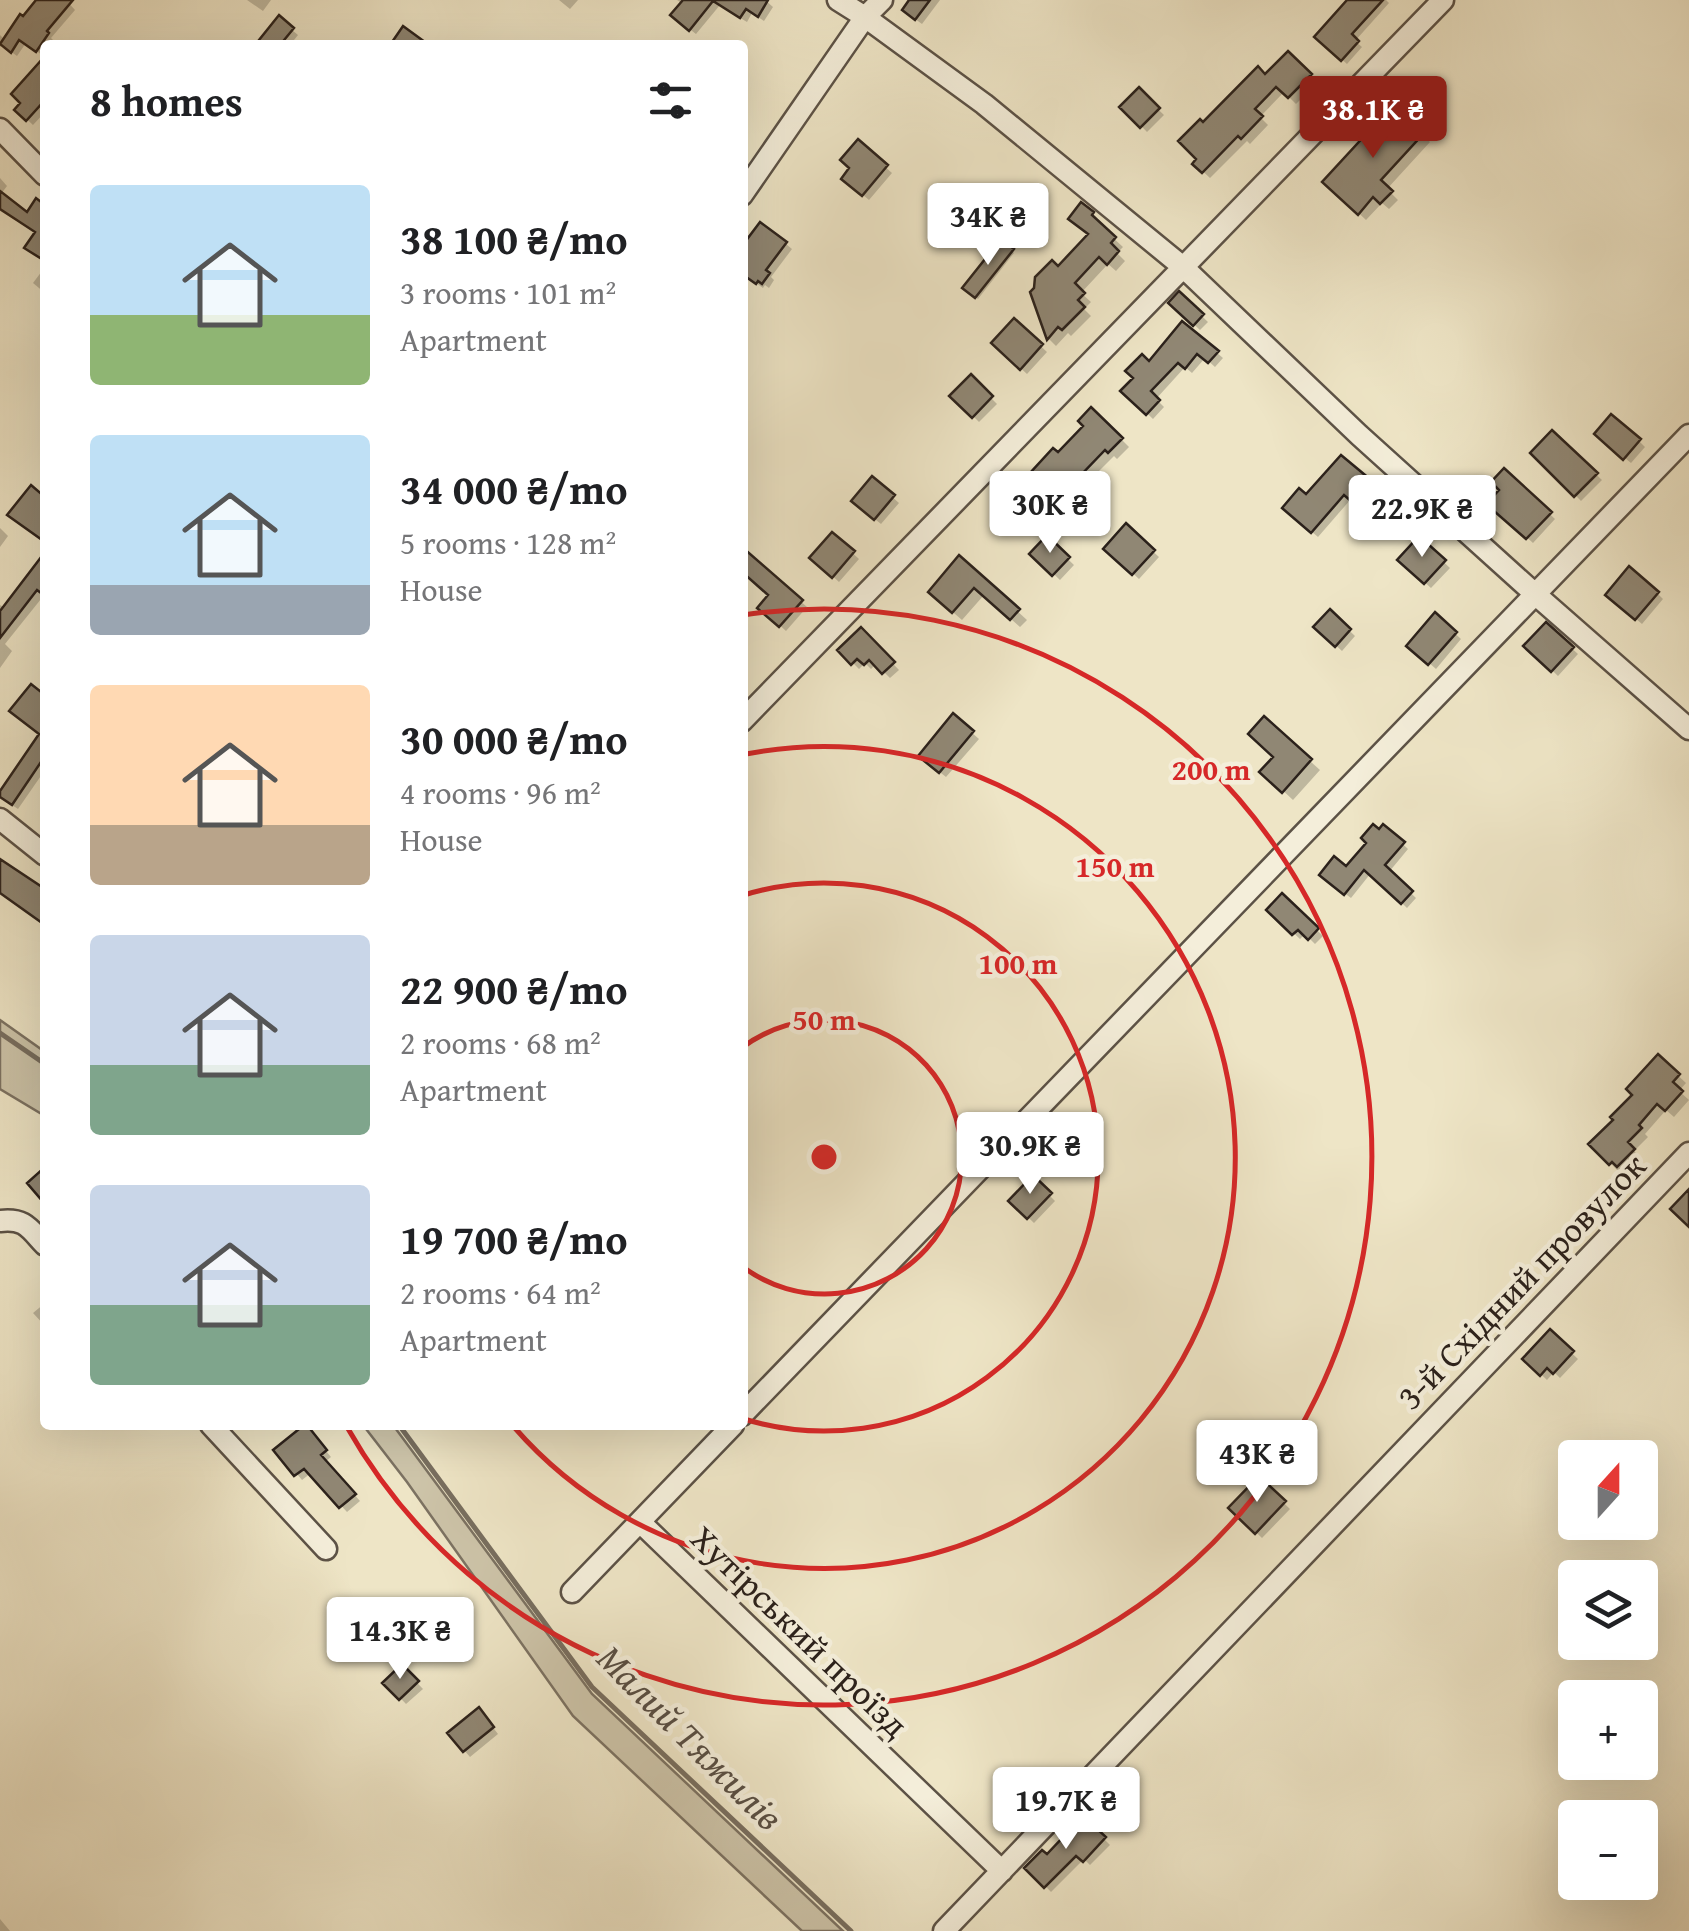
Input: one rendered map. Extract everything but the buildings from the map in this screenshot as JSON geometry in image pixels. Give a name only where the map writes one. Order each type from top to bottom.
[{"type":"street","points":[[838,0],[984,104],[1183,267],[1346,422],[1689,728]]},
{"type":"street","points":[[748,187],[865,16],[882,0]]},
{"type":"street","points":[[748,716],[1443,0]]},
{"type":"street","points":[[0,130],[40,170]]},
{"type":"street","points":[[748,1409],[1689,436]]},
{"type":"street","points":[[0,819],[40,851]]},
{"type":"street","name":"3-й Східний провулок","points":[[944,1931],[1689,1153]]},
{"type":"street","points":[[0,1221],[24,1223],[40,1240]]},
{"type":"street","points":[[216,1430],[326,1550]]},
{"type":"street","points":[[572,1592],[728,1430]]},
{"type":"street","name":"Хутірський проїзд","points":[[640,1522],[1002,1870]]},
{"type":"shaded area","points":[[0,1020],[40,1048],[40,1113],[0,1089]]},
{"type":"shaded area","points":[[367,1430],[397,1430],[592,1694],[843,1931],[802,1931],[573,1716]]},
{"type":"waterway","name":"Малий Тяжилів","points":[[0,1033],[40,1061]]},
{"type":"waterway","name":"Малий Тяжилів","points":[[403,1430],[592,1687],[851,1931]]}]
